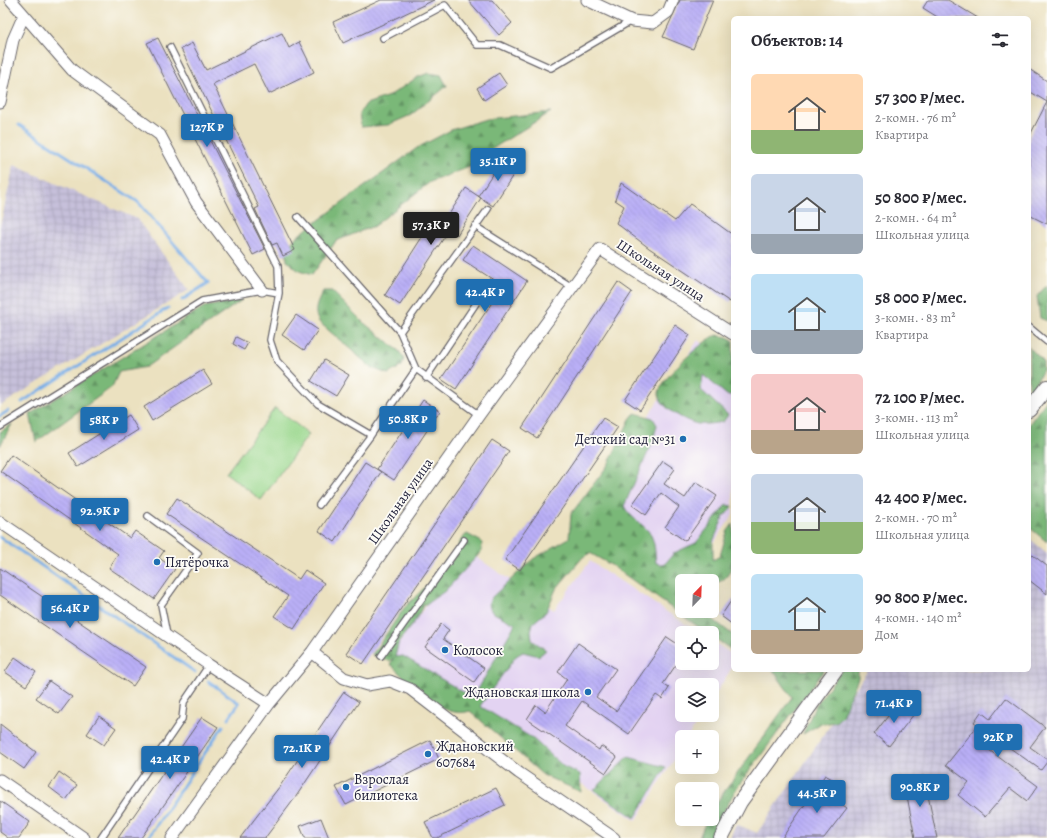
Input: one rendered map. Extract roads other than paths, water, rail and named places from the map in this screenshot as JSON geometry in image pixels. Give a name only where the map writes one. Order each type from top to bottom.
[{"type":"street","points":[[11,0],[72,70],[160,135],[196,202],[262,290]]},
{"type":"street","points":[[587,0],[632,21],[653,23],[668,12],[673,0]]},
{"type":"street","points":[[0,102],[13,40],[24,15]]},
{"type":"street","name":"Школьная улица","points":[[172,838],[269,704],[312,652],[479,415],[600,249],[731,333]]},
{"type":"street","points":[[1031,407],[1047,387]]},
{"type":"street","points":[[0,522],[168,638],[269,704]]},
{"type":"street","points":[[312,652],[344,678],[367,685],[390,681],[410,689],[519,773],[614,838]]},
{"type":"street","points":[[721,838],[729,820],[744,796],[835,672]]},
{"type":"street","points":[[0,780],[84,838]]},
{"type":"lane","points":[[383,38],[445,5],[477,45],[500,45],[551,68],[632,21]]},
{"type":"lane","points":[[170,47],[278,266],[279,293],[270,340],[277,361],[318,404],[371,435]]},
{"type":"lane","points":[[400,332],[488,209]]},
{"type":"lane","points":[[298,217],[400,332],[416,369],[426,378],[479,415]]},
{"type":"lane","points":[[475,226],[572,287]]},
{"type":"lane","points":[[426,378],[487,287]]},
{"type":"lane","points":[[0,427],[202,301],[262,290],[279,293]]},
{"type":"lane","points":[[1031,329],[1047,342]]},
{"type":"lane","points":[[319,504],[371,435],[416,369]]},
{"type":"lane","points":[[148,516],[198,553],[161,605],[168,638]]},
{"type":"lane","points":[[381,656],[464,540]]},
{"type":"lane","points":[[101,838],[182,719],[184,702],[209,665]]},
{"type":"waterway","points":[[19,125],[138,202],[208,283],[182,300]]},
{"type":"waterway","points":[[22,402],[168,308]]},
{"type":"waterway","points":[[0,416],[8,411]]},
{"type":"waterway","points":[[0,537],[195,672]]},
{"type":"waterway","points":[[208,681],[239,703],[229,718]]},
{"type":"waterway","points":[[148,838],[223,726]]},
{"type":"place","name":"Детский сад №31","points":[[683,439]]},
{"type":"place","name":"Пятёрочка","points":[[157,562]]},
{"type":"place","name":"Колосок","points":[[445,650]]},
{"type":"place","name":"Ждановская школа","points":[[588,692]]},
{"type":"place","name":"Ждановский 607684","points":[[428,754]]},
{"type":"place","name":"Взрослая билиотека","points":[[346,787]]}]
